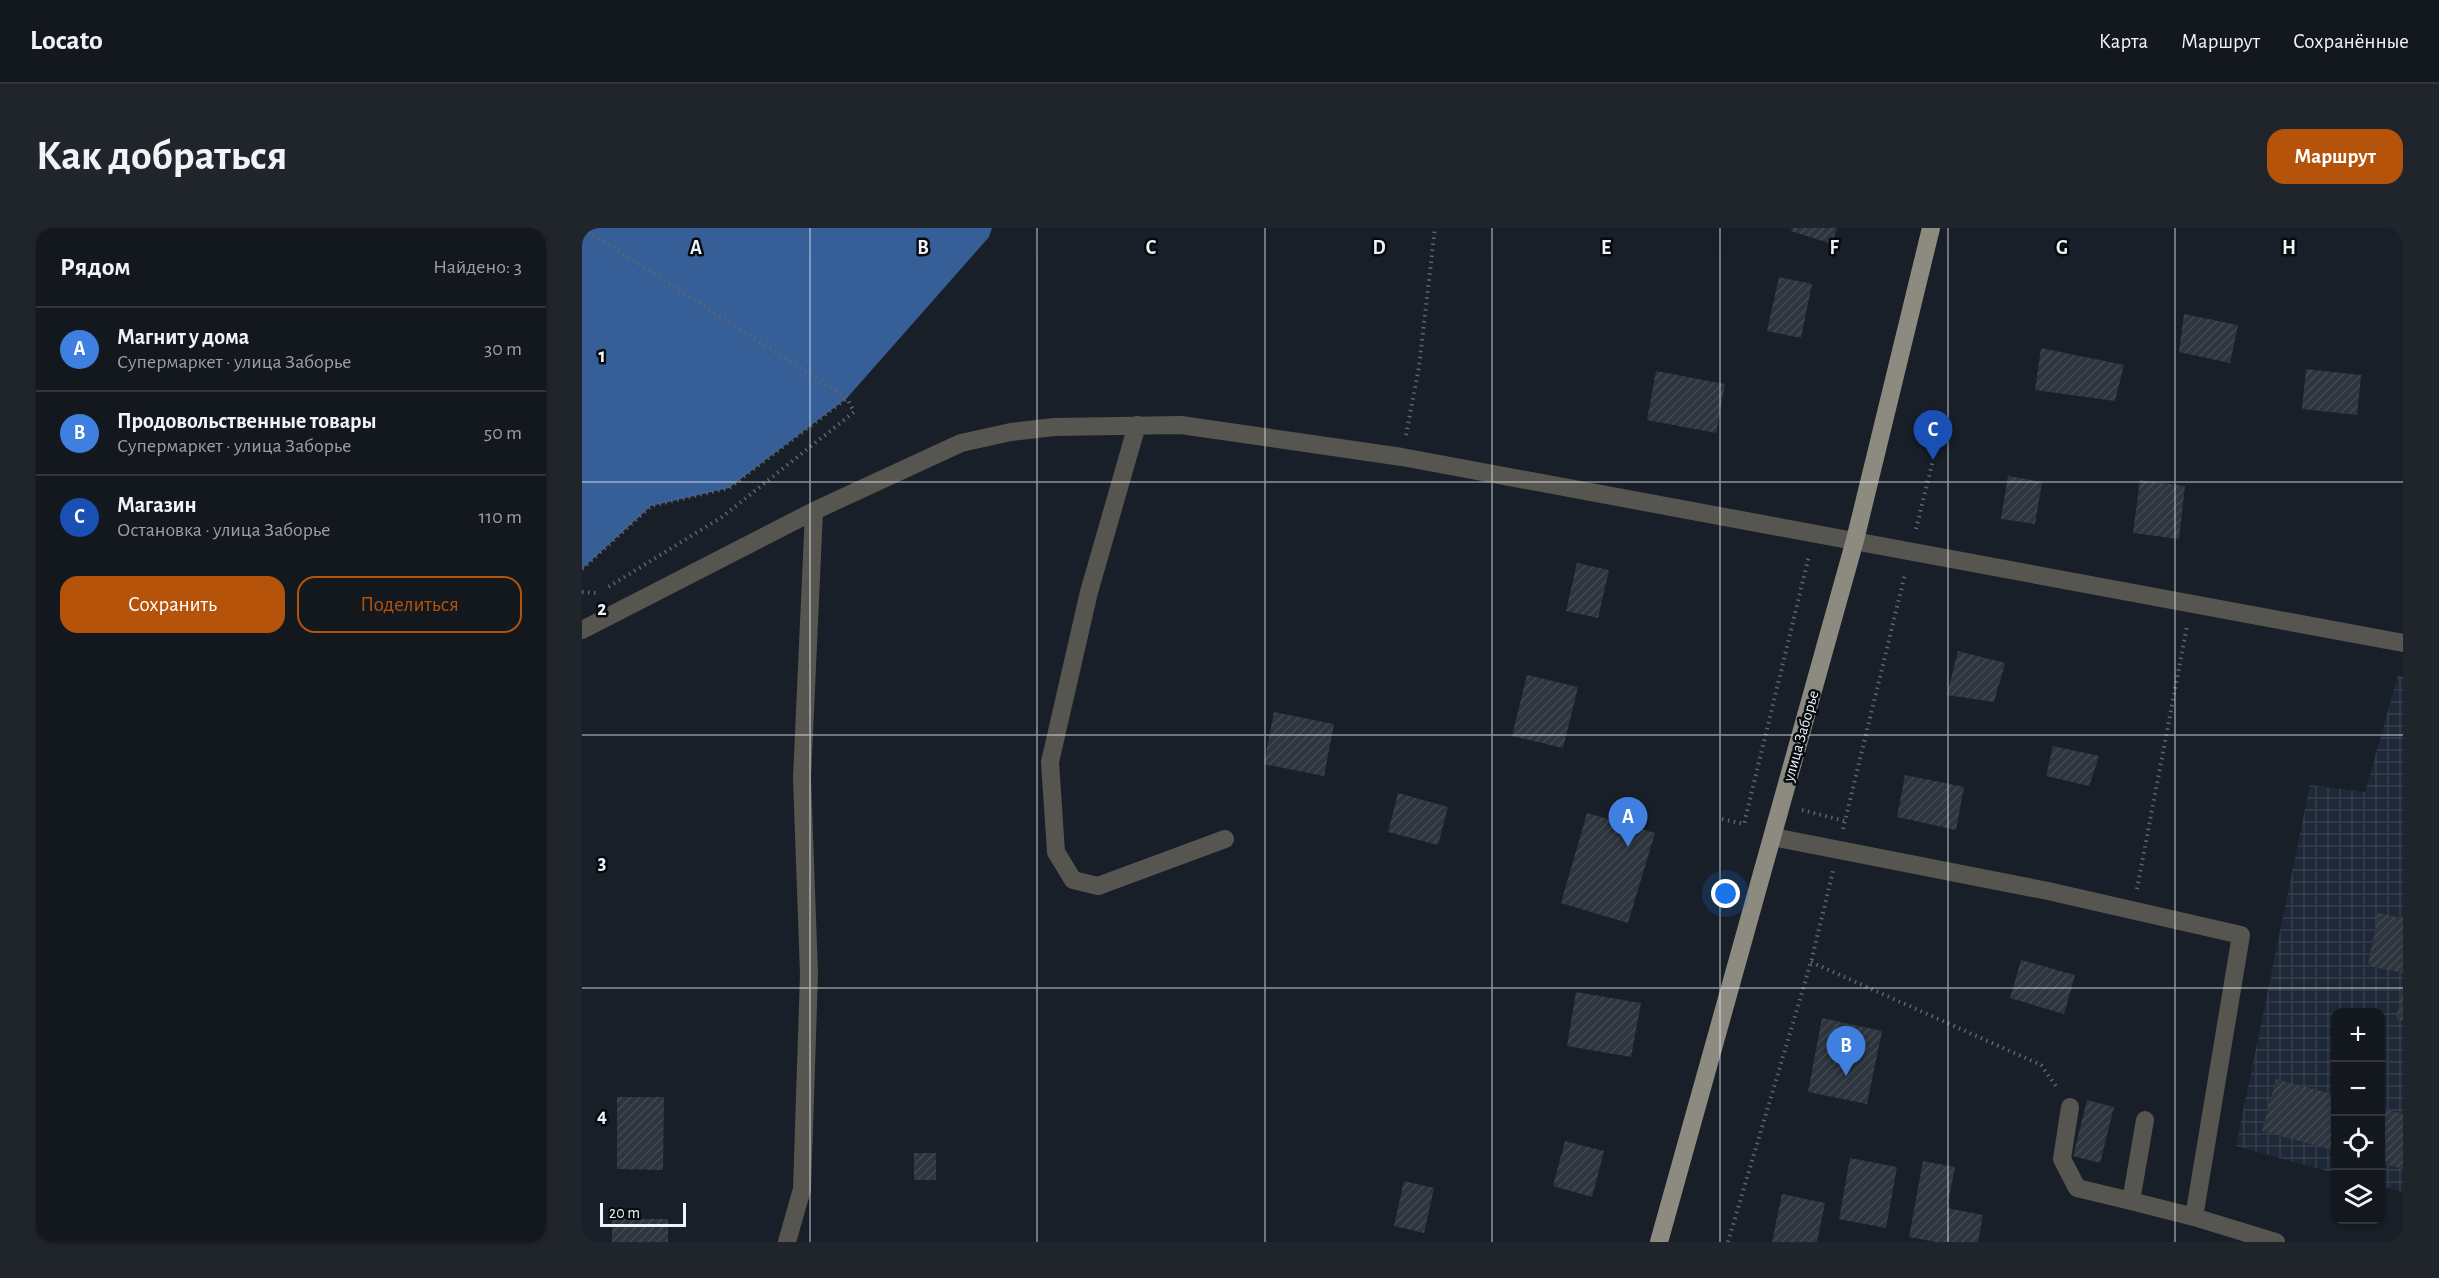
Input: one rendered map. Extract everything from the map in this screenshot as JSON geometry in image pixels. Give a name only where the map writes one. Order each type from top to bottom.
[{"type":"main road","name":"улица Заборье","points":[[1659,1242],[1855,540],[1932,228]]},
{"type":"street","points":[[1137,425],[1089,592],[1050,762],[1056,852],[1073,880],[1098,886],[1225,839]]},
{"type":"street","points":[[582,630],[814,511],[961,443],[1011,432],[1043,428],[1181,425],[1402,457],[2403,643]]},
{"type":"street","points":[[787,1242],[802,1189],[803,1177],[809,974],[802,778],[814,511]]},
{"type":"street","points":[[1773,837],[2048,891],[2241,935],[2194,1217]]},
{"type":"street","points":[[2070,1107],[2062,1159],[2077,1188],[2194,1217],[2274,1242]]},
{"type":"street","points":[[2131,1201],[2145,1120]]},
{"type":"path","points":[[582,592],[597,594],[722,517],[854,412],[847,398],[583,228]]},
{"type":"path","points":[[1402,457],[1419,367],[1435,228]]},
{"type":"path","points":[[582,569],[651,506],[729,488],[847,398]]},
{"type":"path","points":[[1728,1242],[1811,962],[1933,459]]},
{"type":"path","points":[[1722,819],[1744,824],[1809,554]]},
{"type":"path","points":[[2133,911],[2192,603]]},
{"type":"path","points":[[1811,962],[2041,1065],[2070,1107]]},
{"type":"shaded area","points":[[2398,675],[2403,677],[2403,1192],[2385,1187],[2385,1008],[2331,1008],[2331,1172],[2236,1146],[2310,785],[2365,792]]},
{"type":"water","points":[[582,228],[992,228],[989,237],[847,398],[729,488],[651,506],[582,569]]},
{"type":"building","points":[[1792,228],[1837,228],[1832,244],[1791,231]]},
{"type":"building","points":[[1779,277],[1812,284],[1801,338],[1767,331]]},
{"type":"building","points":[[2184,314],[2238,325],[2230,363],[2179,352]]},
{"type":"building","points":[[2041,348],[2124,365],[2115,401],[2035,390]]},
{"type":"building","points":[[2306,369],[2361,375],[2357,415],[2302,409]]},
{"type":"building","points":[[1656,371],[1725,384],[1716,433],[1647,420]]},
{"type":"building","points":[[2008,476],[2042,482],[2035,524],[2001,519]]},
{"type":"building","points":[[2140,480],[2185,486],[2179,539],[2133,533]]},
{"type":"building","points":[[1577,563],[1609,570],[1598,618],[1566,611]]},
{"type":"building","points":[[1958,651],[2005,663],[1994,702],[1947,695]]},
{"type":"building","points":[[1527,675],[1578,687],[1563,748],[1512,736]]},
{"type":"building","points":[[1274,712],[1334,724],[1324,776],[1264,764]]},
{"type":"building","points":[[2053,746],[2099,756],[2089,786],[2046,776]]},
{"type":"building","points":[[1905,775],[1964,787],[1956,830],[1897,817]]},
{"type":"building","points":[[1398,793],[1448,807],[1438,845],[1388,832]]},
{"type":"building","points":[[1587,813],[1655,833],[1628,923],[1561,903]]},
{"type":"building","points":[[2378,913],[2403,918],[2403,973],[2368,966]]},
{"type":"building","points":[[2021,960],[2075,975],[2064,1014],[2010,998]]},
{"type":"building","points":[[2403,991],[2403,1021],[2396,1019]]},
{"type":"building","points":[[1576,992],[1641,1003],[1631,1057],[1567,1046]]},
{"type":"building","points":[[1822,1018],[1882,1031],[1867,1104],[1808,1092]]},
{"type":"building","points":[[2276,1079],[2331,1094],[2331,1150],[2262,1131]]},
{"type":"building","points":[[617,1097],[664,1097],[663,1170],[617,1169]]},
{"type":"building","points":[[2087,1100],[2114,1107],[2100,1163],[2073,1156]]},
{"type":"building","points":[[2385,1109],[2403,1114],[2403,1169],[2385,1164]]},
{"type":"building","points":[[1565,1141],[1604,1151],[1592,1197],[1553,1186]]},
{"type":"building","points":[[914,1153],[936,1153],[936,1180],[914,1180]]},
{"type":"building","points":[[1850,1158],[1897,1167],[1886,1228],[1839,1219]]},
{"type":"building","points":[[1923,1161],[1955,1167],[1947,1208],[1983,1215],[1978,1242],[1936,1242],[1909,1237]]},
{"type":"building","points":[[1404,1181],[1434,1188],[1424,1233],[1394,1226]]},
{"type":"building","points":[[1782,1194],[1825,1203],[1817,1242],[1772,1242]]},
{"type":"building","points":[[612,1219],[668,1219],[668,1242],[612,1242]]},
{"type":"place","name":"Магазин","points":[[1933,460]]},
{"type":"place","name":"Магнит у дома","points":[[1628,847]]},
{"type":"place","name":"Продовольственные товары","points":[[1846,1076]]}]
